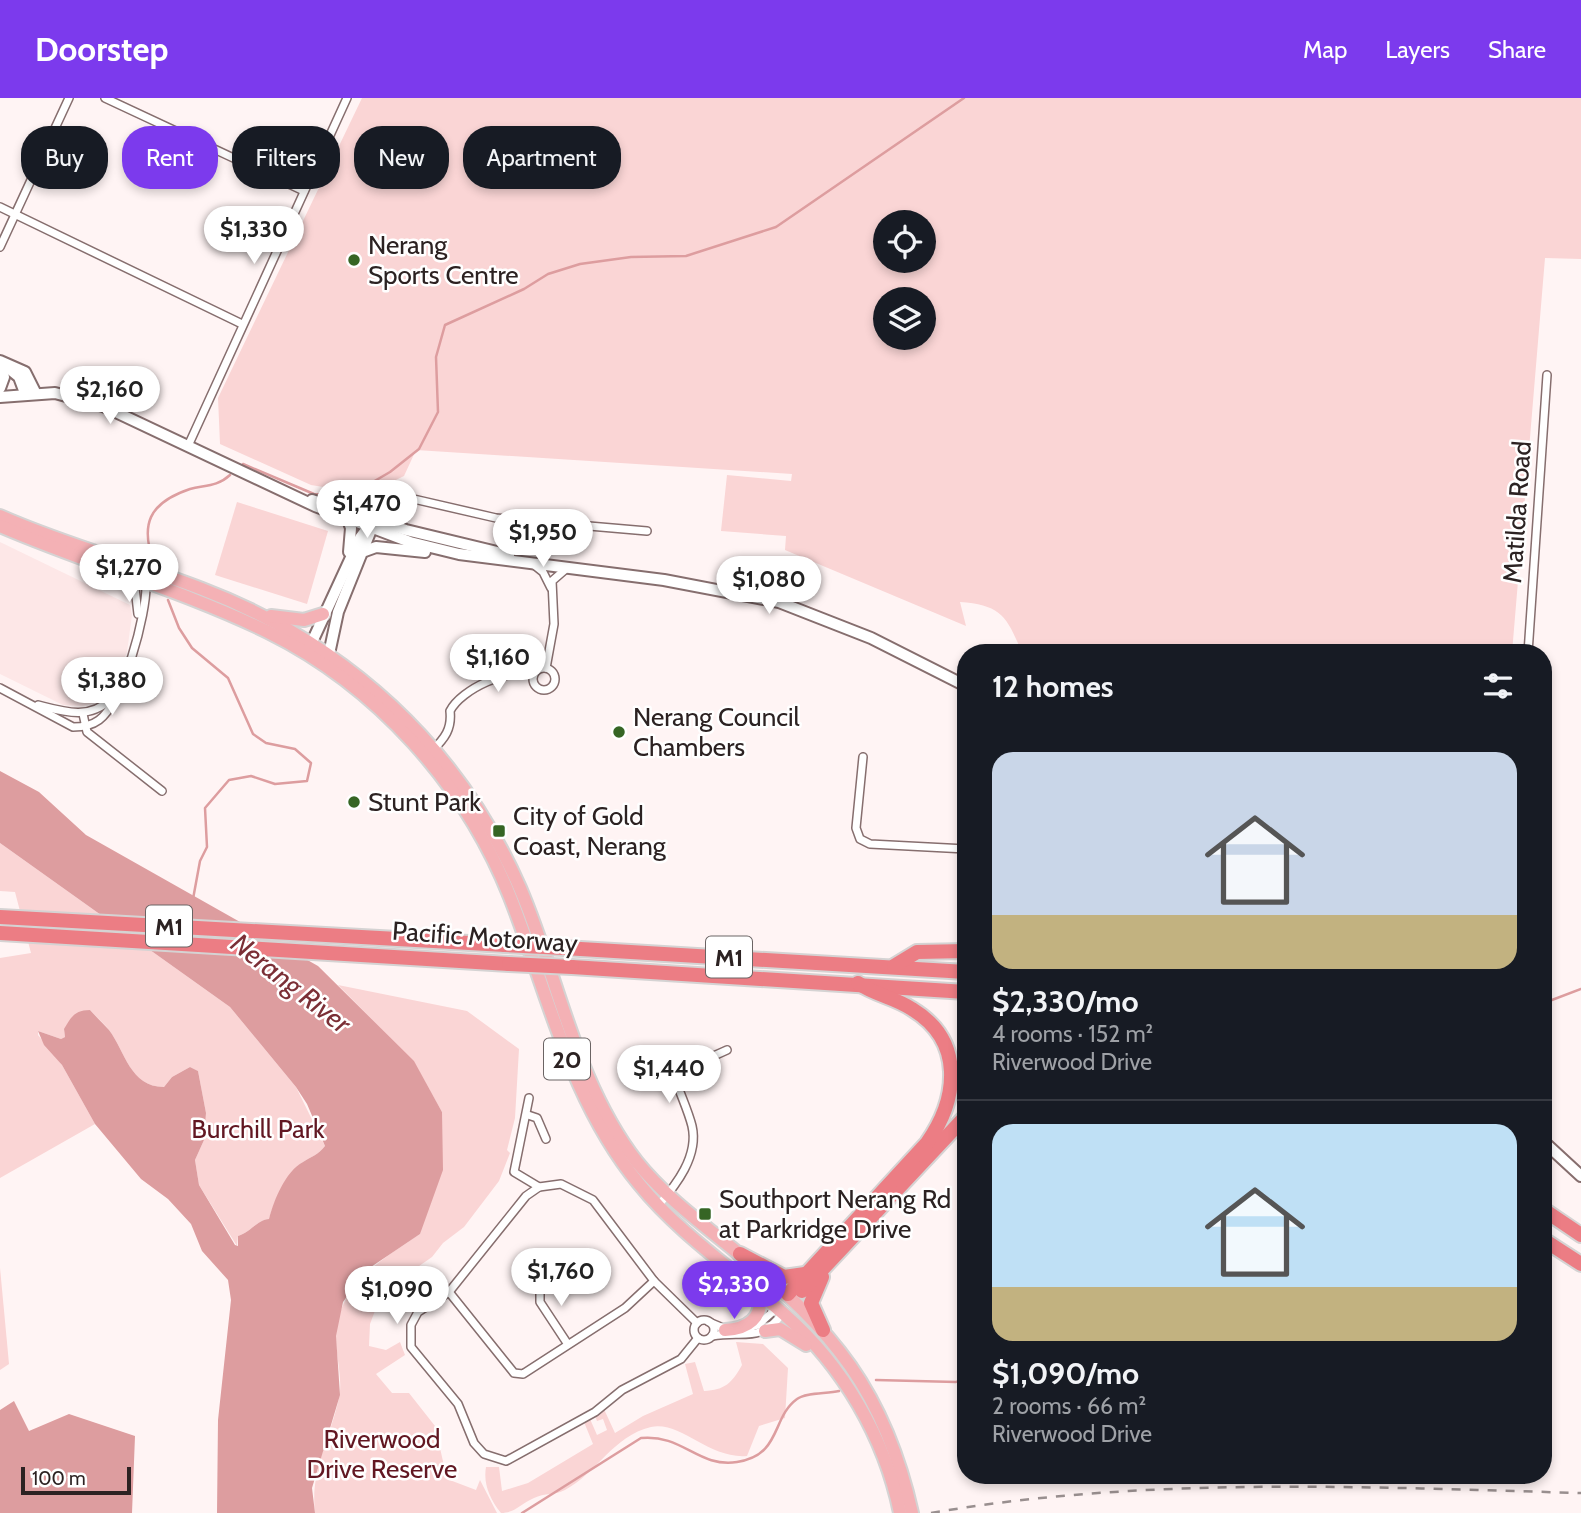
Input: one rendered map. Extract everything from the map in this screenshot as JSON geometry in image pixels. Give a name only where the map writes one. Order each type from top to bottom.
[{"type":"highway","name":"Pacific Motorway","points":[[6,918],[957,971]]},
{"type":"highway","name":"Pacific Motorway","points":[[0,933],[858,983],[957,991]]},
{"type":"highway","points":[[894,966],[917,952],[957,951]]},
{"type":"highway","points":[[791,1297],[805,1274],[927,1143],[941,1122],[950,1098],[950,1064],[943,1043],[932,1026],[907,1005],[875,995],[858,983]]},
{"type":"highway","points":[[791,1297],[831,1261],[957,1126]]},
{"type":"highway","points":[[1552,1215],[1581,1235]]},
{"type":"highway","points":[[1552,1246],[1581,1264]]},
{"type":"highway","points":[[740,1254],[784,1277],[805,1274]]},
{"type":"highway","points":[[823,1330],[814,1313],[812,1300],[831,1261]]},
{"type":"main road","points":[[0,364],[25,372],[30,393]]},
{"type":"main road","points":[[0,364],[5,377],[0,388]]},
{"type":"main road","points":[[0,397],[30,393],[66,395],[103,406],[348,520],[529,562]]},
{"type":"main road","points":[[302,498],[317,500],[372,525],[459,554]]},
{"type":"main road","points":[[0,516],[206,590],[260,614],[312,642],[326,659]]},
{"type":"main road","points":[[347,565],[351,534],[348,520]]},
{"type":"main road","points":[[326,659],[341,604],[365,551],[372,525]]},
{"type":"main road","points":[[312,642],[347,565],[372,525]]},
{"type":"main road","name":"20","points":[[0,526],[269,633],[326,659],[388,700],[435,748],[474,802],[508,862],[528,908],[603,1111],[640,1165],[668,1194],[791,1297],[848,1359],[872,1397],[899,1461],[912,1513]]},
{"type":"main road","points":[[365,551],[376,547],[529,562],[664,580],[779,602],[872,638],[957,681]]},
{"type":"main road","points":[[111,557],[141,574],[146,584]]},
{"type":"main road","points":[[260,614],[304,620],[323,614]]},
{"type":"main road","name":"20","points":[[326,659],[387,715],[425,758],[471,820],[509,895],[581,1093],[615,1153],[658,1206],[780,1310],[833,1368],[858,1405],[885,1459],[900,1513]]},
{"type":"main road","points":[[1552,1149],[1581,1176]]},
{"type":"main road","points":[[725,1330],[739,1328],[755,1320],[760,1309],[760,1294]]},
{"type":"main road","points":[[780,1310],[791,1297]]},
{"type":"main road","points":[[765,1331],[775,1328],[792,1334],[833,1368]]},
{"type":"street","points":[[0,247],[69,98]]},
{"type":"street","points":[[105,98],[304,191]]},
{"type":"street","points":[[188,446],[347,98]]},
{"type":"street","points":[[0,207],[242,324]]},
{"type":"street","name":"Matilda Road","points":[[1529,644],[1547,375]]},
{"type":"street","points":[[372,525],[391,500],[405,497],[496,518],[647,531]]},
{"type":"street","points":[[529,562],[543,572],[551,588]]},
{"type":"street","points":[[546,668],[554,624],[551,588],[553,578],[567,568]]},
{"type":"street","points":[[126,576],[135,588],[138,626]]},
{"type":"street","points":[[0,688],[73,727],[85,727],[105,714],[120,687],[133,654],[146,584]]},
{"type":"street","points":[[425,758],[447,735],[451,722],[450,710],[461,697],[515,674],[533,675],[541,668],[553,673],[555,681],[547,690],[536,687],[533,675]]},
{"type":"street","points":[[34,704],[83,713],[104,706],[120,687]]},
{"type":"street","points":[[83,713],[85,727],[93,738],[162,791]]},
{"type":"street","points":[[863,757],[856,828],[860,839],[870,844],[957,849]]},
{"type":"street","points":[[675,1078],[689,1067],[727,1050]]},
{"type":"street","points":[[659,1074],[675,1078]]},
{"type":"street","points":[[658,1206],[683,1175],[693,1140],[692,1124],[675,1078]]},
{"type":"street","points":[[529,1098],[528,1115],[514,1172],[539,1187]]},
{"type":"street","points":[[528,1115],[537,1118],[546,1139]]},
{"type":"street","points":[[698,1338],[684,1357],[622,1390],[596,1412],[553,1433],[517,1457],[496,1460],[484,1454],[474,1443],[458,1404],[411,1347],[411,1325],[418,1312],[449,1292],[526,1196],[539,1187],[561,1184],[593,1200],[654,1282],[697,1323],[709,1322],[725,1330],[756,1327],[780,1310]]},
{"type":"street","points":[[557,1272],[540,1289],[540,1302],[567,1343]]},
{"type":"street","points":[[449,1292],[514,1373],[523,1374],[562,1352],[567,1343],[625,1308],[654,1282]]},
{"type":"street","points":[[697,1323],[694,1332],[698,1338],[749,1335],[765,1331],[780,1310]]},
{"type":"street","points":[[709,1322],[713,1328],[712,1336]]},
{"type":"shaded area","points":[[0,542],[130,605],[132,615],[127,652],[111,692],[99,702],[82,706],[63,705],[0,674]]},
{"type":"green space","points":[[362,98],[1581,98],[1581,259],[1545,258],[1513,644],[1018,644],[1007,621],[985,606],[960,602],[966,626],[785,550],[786,536],[721,531],[727,475],[791,481],[792,474],[416,450],[404,476],[367,494],[311,485],[220,444],[218,398],[318,189],[340,189],[340,144]]},
{"type":"green space","points":[[237,502],[328,531],[307,604],[215,575]]},
{"type":"green space","name":"Burchill Park","points":[[0,843],[230,1007],[296,1087],[325,1146],[297,1167],[278,1196],[269,1219],[238,1236],[237,1246],[199,1185],[195,1160],[204,1140],[206,1113],[198,1071],[190,1067],[172,1077],[164,1087],[143,1081],[130,1066],[115,1038],[90,1010],[64,1029],[65,1037],[61,1039],[38,1031],[38,1035],[62,1065],[95,1124],[0,1178],[0,958],[31,953],[15,892],[0,891]]},
{"type":"green space","name":"Riverwood Drive Reserve","points":[[338,985],[467,1011],[519,1049],[515,1118],[507,1150],[510,1153],[499,1181],[464,1227],[443,1243],[432,1257],[382,1292],[370,1324],[369,1346],[386,1350],[400,1342],[405,1355],[376,1374],[392,1393],[409,1393],[435,1426],[447,1479],[476,1490],[480,1480],[497,1513],[315,1513],[315,1483],[340,1391],[336,1338],[338,1319],[352,1289],[363,1276],[420,1234],[442,1112],[414,1062]]},
{"type":"green space","points":[[0,1268],[9,1364],[0,1370]]},
{"type":"green space","name":"Riverwood Drive Reserve","points":[[736,1342],[763,1344],[788,1368],[785,1418],[759,1426],[747,1456],[720,1452],[674,1429],[651,1427],[626,1438],[565,1490],[538,1496],[506,1513],[501,1513],[497,1508],[487,1485],[486,1467],[499,1467],[502,1491],[528,1483],[593,1444],[584,1422],[590,1419],[597,1435],[607,1430],[603,1419],[597,1421],[595,1416],[603,1407],[615,1433],[643,1416],[693,1394],[685,1364],[695,1362],[704,1391],[723,1387],[735,1377],[742,1365]]},
{"type":"water","name":"Nerang River","points":[[0,771],[39,792],[86,835],[318,966],[414,1061],[442,1112],[443,1170],[420,1234],[365,1271],[343,1302],[336,1336],[340,1395],[312,1488],[315,1513],[217,1513],[218,1420],[231,1300],[228,1280],[202,1251],[191,1224],[168,1199],[141,1179],[95,1124],[62,1065],[44,1045],[38,1031],[61,1039],[65,1037],[64,1029],[74,1015],[90,1010],[115,1038],[130,1066],[143,1081],[164,1087],[172,1077],[190,1067],[198,1071],[206,1113],[204,1140],[195,1160],[199,1185],[235,1245],[238,1246],[238,1236],[269,1219],[277,1195],[291,1172],[325,1146],[307,1104],[296,1087],[230,1007],[0,843]]},
{"type":"water","points":[[14,1401],[29,1431],[69,1414],[135,1436],[132,1513],[0,1513],[0,1410]]},
{"type":"waterway","points":[[243,464],[314,494],[327,495],[348,487],[366,486],[390,472],[419,449],[438,412],[436,357],[445,325],[524,289],[548,274],[580,264],[631,257],[686,256],[776,227],[964,98]]},
{"type":"waterway","points":[[154,564],[148,527],[156,509],[176,495],[216,484],[230,475]]},
{"type":"waterway","points":[[168,600],[179,628],[192,648],[228,678],[253,734],[266,743],[295,749],[311,763],[307,781],[275,784],[251,776],[229,780],[205,808],[207,847],[200,861],[193,899]]},
{"type":"waterway","points":[[1552,1000],[1581,989]]},
{"type":"waterway","points":[[876,1380],[957,1382]]},
{"type":"waterway","points":[[522,1513],[641,1438],[668,1441],[723,1463],[751,1458],[769,1444],[783,1416],[797,1399],[811,1394],[839,1391]]},
{"type":"railway","points":[[931,1513],[1012,1501],[1174,1489],[1337,1487],[1581,1493]]},
{"type":"place","name":"Nerang Sports Centre","points":[[354,260]]},
{"type":"place","name":"Nerang Council Chambers","points":[[619,732]]},
{"type":"place","name":"Stunt Park","points":[[354,802]]},
{"type":"place","name":"City of Gold Coast, Nerang","points":[[499,831]]},
{"type":"place","name":"Southport Nerang Rd at Parkridge Drive","points":[[705,1214]]}]
